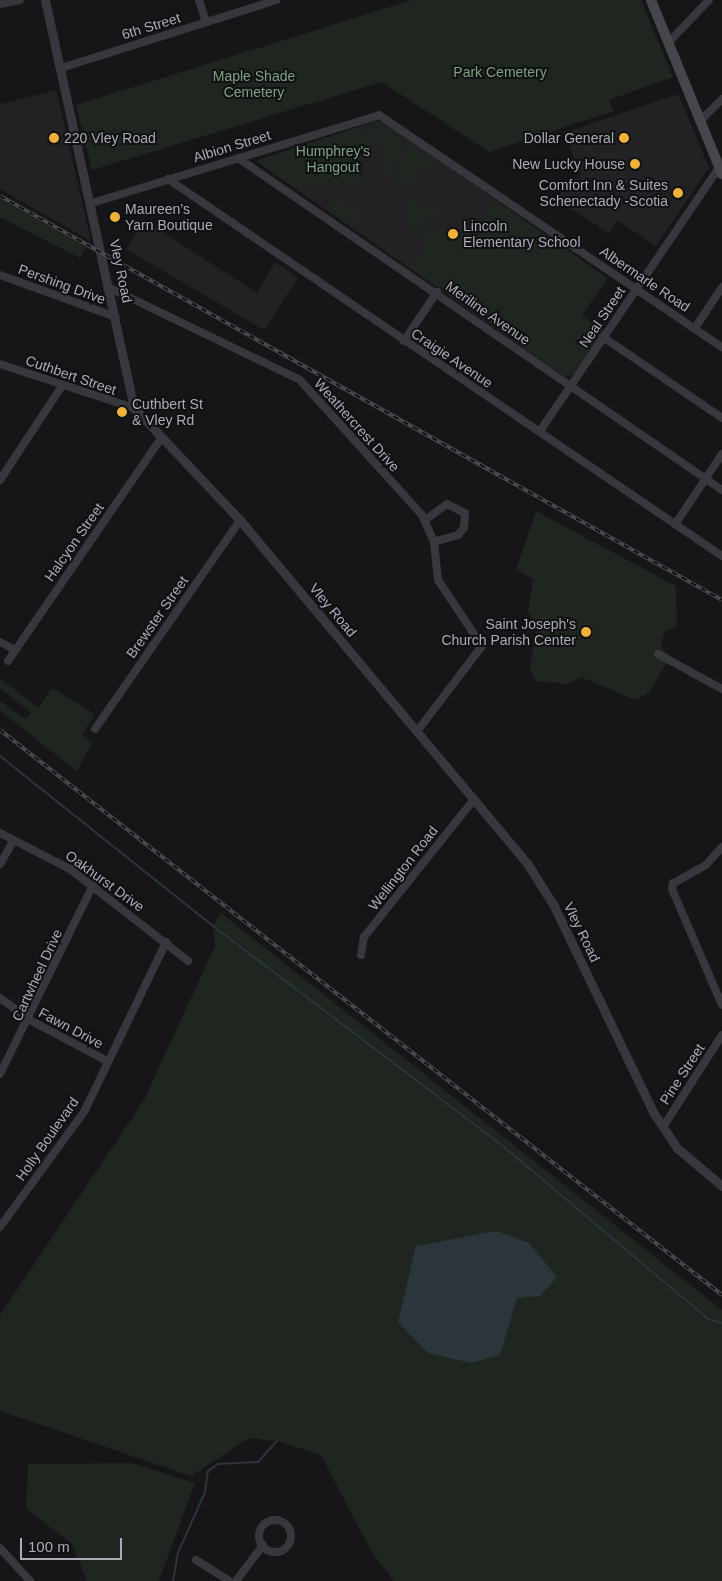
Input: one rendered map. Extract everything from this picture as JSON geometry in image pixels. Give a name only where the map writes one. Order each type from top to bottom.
[{"type":"main road","points":[[651,0],[721,171]]},
{"type":"street","points":[[0,4],[20,0]]},
{"type":"street","name":"Vley Road","points":[[45,0],[92,203],[134,408],[240,520],[418,730],[540,881],[662,1127],[695,1166],[722,1186]]},
{"type":"street","points":[[199,0],[206,22]]},
{"type":"street","name":"6th Street","points":[[61,68],[277,0]]},
{"type":"street","points":[[668,43],[709,0]]},
{"type":"street","points":[[700,121],[722,99]]},
{"type":"street","name":"Albion Street","points":[[92,203],[379,115]]},
{"type":"street","name":"Albermarle Road","points":[[379,115],[722,347]]},
{"type":"street","name":"Meriline Avenue","points":[[238,158],[437,292],[722,490]]},
{"type":"street","name":"Neal Street","points":[[540,431],[636,289],[721,171]]},
{"type":"street","name":"Craigie Avenue","points":[[168,179],[404,342],[540,431],[722,556]]},
{"type":"street","name":"Pershing Drive","points":[[0,274],[116,317]]},
{"type":"street","points":[[695,328],[722,287]]},
{"type":"street","name":"Weathercrest Drive","points":[[110,288],[300,380],[425,520],[434,542],[438,580],[482,640],[479,653],[418,730]]},
{"type":"street","points":[[404,342],[437,292]]},
{"type":"street","points":[[604,337],[722,418]]},
{"type":"street","name":"Cuthbert Street","points":[[0,364],[62,386],[134,408]]},
{"type":"street","points":[[0,480],[62,386]]},
{"type":"street","name":"Halcyon Street","points":[[8,661],[161,438]]},
{"type":"street","points":[[676,523],[722,454]]},
{"type":"street","points":[[425,520],[447,504],[465,513],[464,528],[458,535],[434,542]]},
{"type":"street","name":"Brewster Street","points":[[95,729],[240,520]]},
{"type":"street","points":[[0,642],[15,650]]},
{"type":"street","points":[[658,654],[722,689]]},
{"type":"street","name":"Wellington Road","points":[[361,955],[364,938],[474,798]]},
{"type":"street","name":"Oakhurst Drive","points":[[0,833],[12,843],[50,858],[93,885],[188,961]]},
{"type":"street","points":[[0,864],[12,843]]},
{"type":"street","points":[[722,847],[706,865],[673,882],[684,924],[722,1005]]},
{"type":"street","name":"Cartwheel Drive","points":[[0,1074],[30,1020],[93,885]]},
{"type":"street","name":"Holly Boulevard","points":[[0,1227],[84,1112],[166,942]]},
{"type":"street","name":"Fawn Drive","points":[[0,998],[30,1020],[108,1060]]},
{"type":"street","name":"Pine Street","points":[[662,1127],[722,1035]]},
{"type":"street","points":[[273,1520],[287,1525],[291,1535],[285,1548],[276,1551],[263,1545],[260,1535],[263,1525],[273,1520]]},
{"type":"street","points":[[236,1581],[263,1545]]},
{"type":"street","points":[[0,1548],[30,1581]]},
{"type":"street","points":[[196,1560],[229,1581]]},
{"type":"shaded area","points":[[56,90],[91,241],[0,189],[0,104]]},
{"type":"shaded area","points":[[678,94],[709,168],[656,246],[617,220],[609,233],[554,198],[581,175],[564,133]]},
{"type":"shaded area","name":"Lincoln Elementary School","points":[[375,121],[406,137],[596,270],[571,308],[573,375],[565,377],[256,161]]},
{"type":"shaded area","points":[[144,220],[257,293],[275,262],[298,278],[264,330],[126,249]]},
{"type":"shaded area","points":[[497,1231],[529,1243],[557,1277],[540,1296],[517,1298],[500,1355],[471,1363],[428,1353],[398,1322],[416,1246]]},
{"type":"green space","name":"Park Cemetery","points":[[412,0],[641,0],[673,77],[609,100],[614,111],[489,152],[382,82],[92,170],[76,105]]},
{"type":"green space","points":[[375,121],[386,122],[406,137],[367,124]]},
{"type":"green space","name":"Humphrey's Hangout","points":[[363,126],[368,145],[356,147],[361,188],[350,189],[349,182],[317,187],[319,178],[314,187],[299,190],[256,161]]},
{"type":"green space","points":[[370,127],[405,139],[388,184],[383,144],[371,145]]},
{"type":"green space","points":[[408,142],[438,164],[394,178]]},
{"type":"green space","points":[[425,169],[416,173],[417,181],[392,184],[399,177]]},
{"type":"green space","points":[[0,199],[86,247],[80,258],[0,217]]},
{"type":"green space","points":[[342,199],[343,209],[357,208],[361,231],[330,212],[334,200]]},
{"type":"green space","points":[[418,200],[420,209],[439,206],[440,217],[422,219],[423,228],[409,229],[406,201]]},
{"type":"green space","points":[[493,200],[608,278],[582,315],[604,331],[573,375],[565,377],[411,267],[428,241],[413,231],[466,226],[471,230]]},
{"type":"green space","points":[[536,511],[676,586],[677,626],[664,632],[661,648],[670,656],[650,692],[635,700],[581,677],[569,684],[536,681],[529,669],[538,625],[528,612],[533,579],[516,569]]},
{"type":"green space","points":[[0,678],[38,708],[52,688],[95,714],[82,735],[92,743],[77,771],[0,711],[0,701],[26,719],[31,713],[0,688]]},
{"type":"green space","points":[[221,913],[722,1310],[722,1581],[394,1581],[371,1551],[321,1455],[277,1441],[249,1438],[191,1476],[0,1411],[0,1315],[144,1100],[215,946],[213,926]]},
{"type":"green space","points":[[131,1463],[195,1483],[159,1581],[87,1581],[72,1544],[26,1509],[28,1464]]},
{"type":"waterway","points":[[0,756],[213,926],[504,1147],[708,1319],[722,1323]]},
{"type":"waterway","points":[[173,1581],[178,1553],[205,1492],[208,1471],[218,1464],[258,1462],[277,1441]]},
{"type":"railway","points":[[0,196],[722,600]]},
{"type":"railway","points":[[0,730],[722,1295]]},
{"type":"place","name":"220 Vley Road","points":[[54,138]]},
{"type":"place","name":"Dollar General","points":[[624,138]]},
{"type":"place","name":"New Lucky House","points":[[635,164]]},
{"type":"place","name":"Comfort Inn & Suites Schenectady -Scotia","points":[[678,193]]},
{"type":"place","name":"Maureen’s Yarn Boutique","points":[[115,217]]},
{"type":"place","name":"Lincoln Elementary School","points":[[453,234]]},
{"type":"place","name":"Cuthbert St & Vley Rd","points":[[122,412]]},
{"type":"place","name":"Saint Joseph's Church Parish Center","points":[[586,632]]},
{"type":"park label","name":"Maple Shade Cemetery","points":[[254,84]]}]
